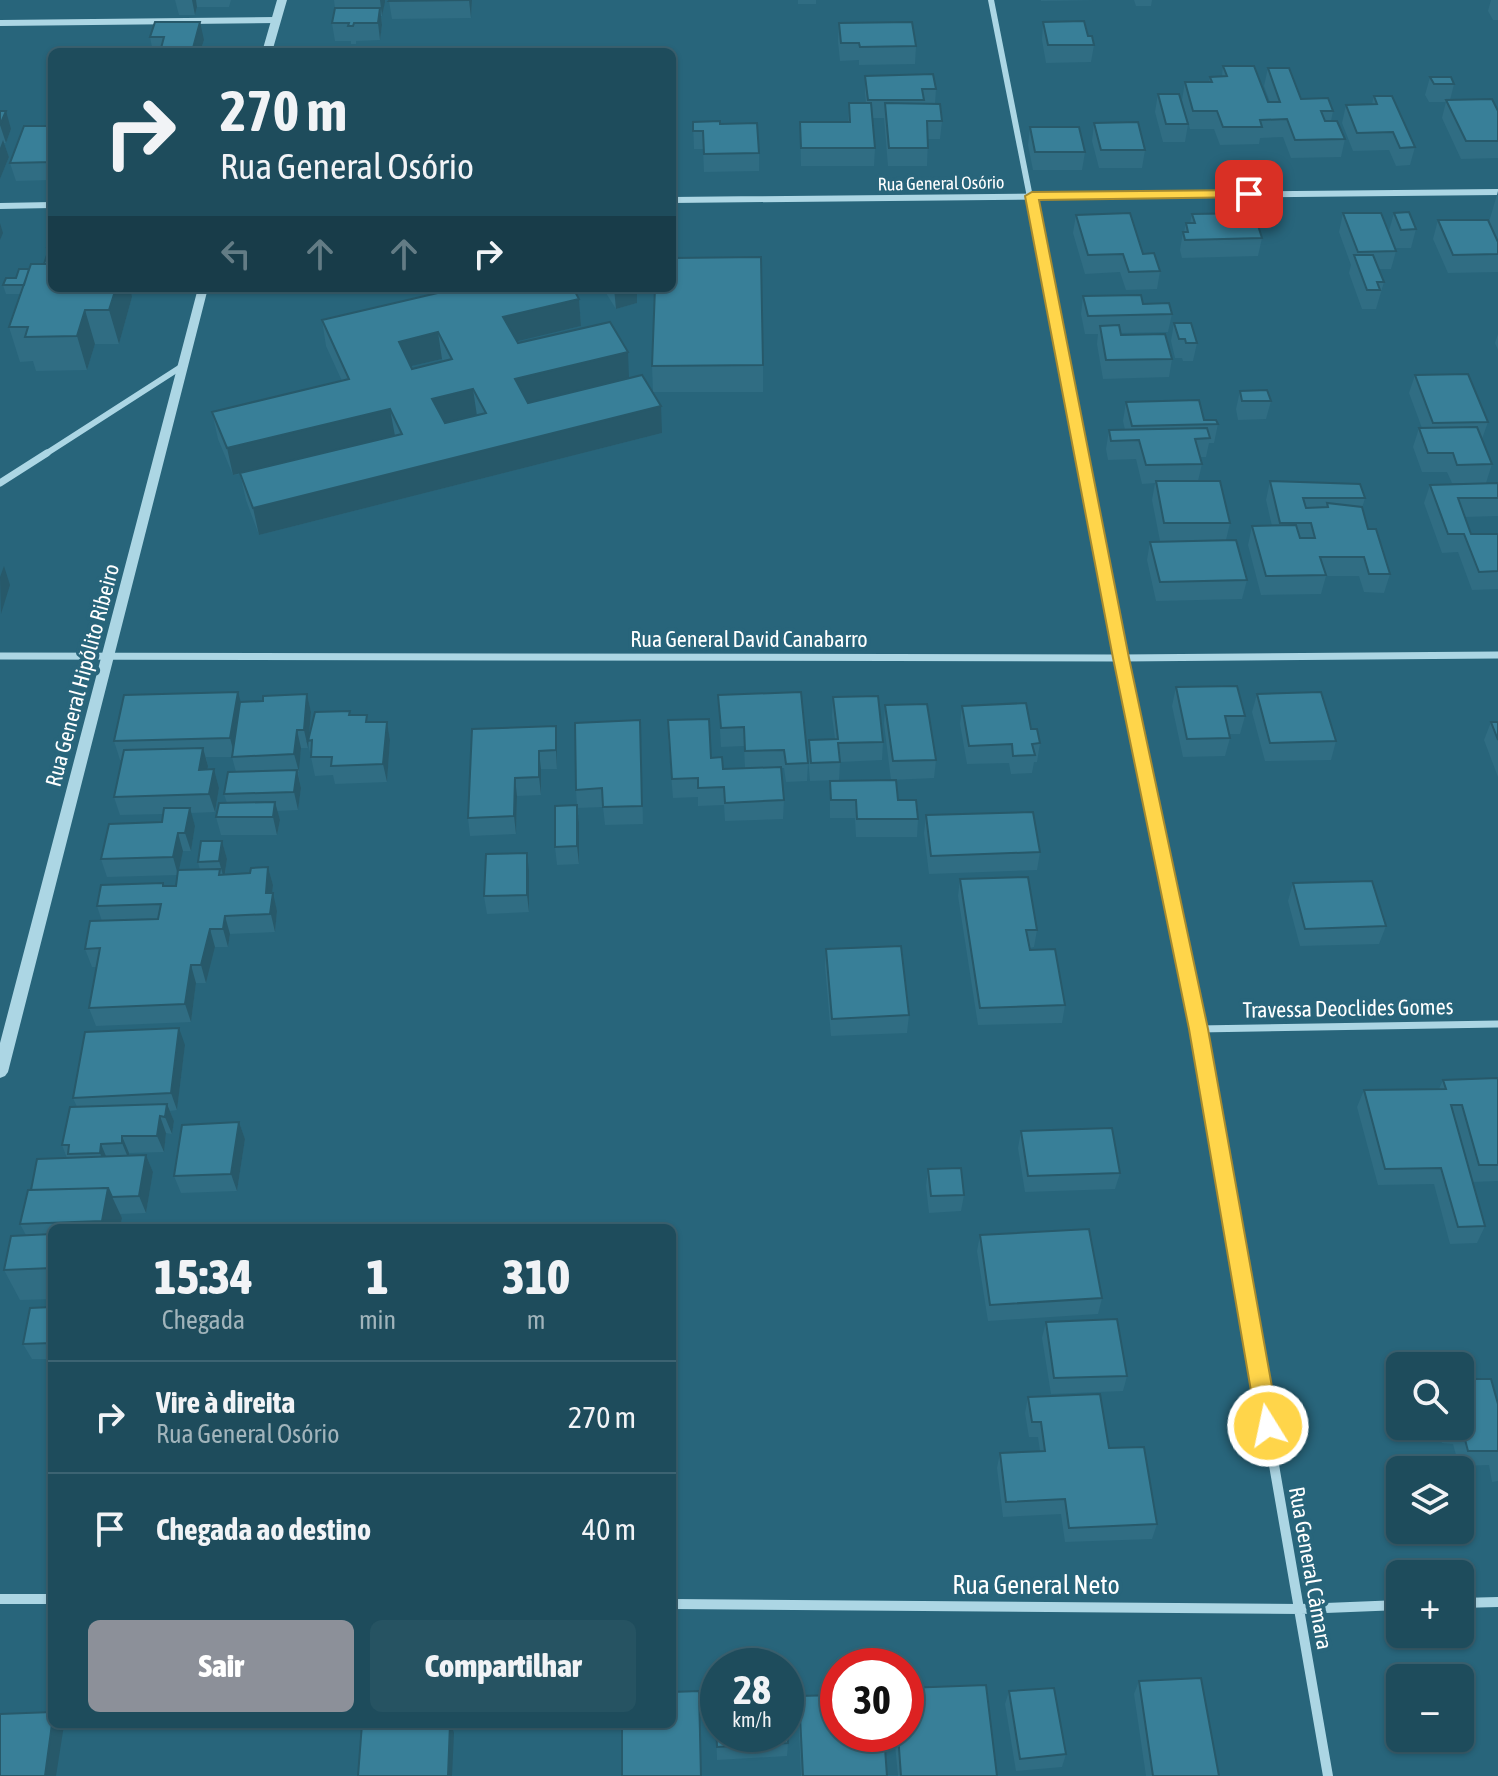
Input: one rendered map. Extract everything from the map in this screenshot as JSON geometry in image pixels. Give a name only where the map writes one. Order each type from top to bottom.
[{"type":"street","points":[[268,48],[282,0]]},
{"type":"street","name":"Rua General Câmara","points":[[991,0],[1198,1029],[1328,1776]]},
{"type":"street","points":[[0,23],[276,20]]},
{"type":"street","name":"Rua General Osório","points":[[676,200],[1498,192]]},
{"type":"street","points":[[0,206],[48,205]]},
{"type":"street","name":"Rua General Hipólito Ribeiro","points":[[0,1072],[202,292]]},
{"type":"street","points":[[0,483],[184,365]]},
{"type":"street","name":"Rua General David Canabarro","points":[[0,656],[1121,658],[1498,655]]},
{"type":"street","name":"Travessa Deoclides Gomes","points":[[1198,1029],[1498,1024]]},
{"type":"street","points":[[0,1599],[48,1599]]},
{"type":"street","points":[[1474,1603],[1498,1602]]},
{"type":"street","name":"Rua General Neto","points":[[676,1604],[1301,1609],[1386,1606]]},
{"type":"building","points":[[335,8],[380,8],[378,23],[348,26],[349,23],[332,23]]},
{"type":"building","points":[[1084,21],[1094,45],[1048,45],[1043,22]]},
{"type":"building","points":[[155,22],[200,22],[193,48],[161,48],[164,37],[150,37]]},
{"type":"building","points":[[912,22],[916,46],[860,47],[859,43],[841,43],[839,23]]},
{"type":"building","points":[[1223,66],[1254,66],[1268,102],[1280,102],[1268,68],[1289,68],[1301,99],[1328,98],[1333,111],[1321,111],[1325,121],[1337,121],[1345,139],[1295,140],[1287,119],[1260,120],[1262,127],[1223,127],[1217,111],[1193,111],[1185,82],[1212,82],[1210,77],[1227,76]]},
{"type":"building","points":[[933,74],[936,89],[922,89],[924,100],[868,100],[865,76]]},
{"type":"building","points":[[1430,77],[1451,77],[1454,84],[1434,84]]},
{"type":"building","points":[[1158,94],[1179,94],[1188,124],[1166,124]]},
{"type":"building","points":[[1374,96],[1392,96],[1415,147],[1400,148],[1393,132],[1357,133],[1346,105],[1377,104]]},
{"type":"building","points":[[1492,99],[1498,111],[1498,141],[1466,141],[1446,100]]},
{"type":"building","points":[[849,103],[871,103],[875,148],[801,148],[800,122],[850,122]]},
{"type":"building","points":[[885,103],[940,104],[942,121],[927,121],[928,148],[889,148]]},
{"type":"building","points":[[0,111],[6,111],[0,125]]},
{"type":"building","points":[[720,121],[720,124],[757,123],[759,153],[704,154],[703,131],[693,131],[693,122]]},
{"type":"building","points":[[1138,122],[1145,150],[1101,150],[1094,123]]},
{"type":"building","points":[[24,126],[48,126],[48,162],[10,163]]},
{"type":"building","points":[[1030,127],[1079,127],[1085,152],[1035,152]]},
{"type":"building","points":[[1409,212],[1416,229],[1401,230],[1394,213]]},
{"type":"building","points":[[1130,213],[1143,254],[1154,253],[1160,271],[1129,272],[1123,254],[1088,255],[1076,215]]},
{"type":"building","points":[[1254,213],[1262,238],[1185,240],[1183,232],[1188,232],[1186,223],[1195,223],[1192,214]]},
{"type":"building","points":[[1343,213],[1381,213],[1396,251],[1358,252]]},
{"type":"building","points":[[1438,220],[1488,220],[1498,242],[1498,254],[1453,255]]},
{"type":"building","points":[[1354,255],[1373,255],[1384,282],[1377,282],[1380,290],[1367,290]]},
{"type":"building","points":[[761,257],[763,365],[652,366],[655,292],[676,292],[676,258]]},
{"type":"building","points":[[31,264],[48,264],[48,292],[115,292],[109,310],[85,310],[77,336],[25,337],[28,327],[9,327]]},
{"type":"building","points":[[19,269],[29,269],[24,285],[3,285],[6,278],[16,278]]},
{"type":"building","points":[[442,292],[575,292],[579,299],[503,317],[518,343],[610,322],[628,352],[515,379],[528,403],[642,375],[661,406],[253,508],[240,473],[402,434],[390,409],[227,448],[212,412],[349,379],[322,320]],"holes":[[[438,332],[452,359],[412,369],[399,342]],[[473,389],[486,413],[445,423],[432,399]]]},
{"type":"building","points":[[1141,295],[1143,304],[1169,303],[1172,314],[1088,316],[1083,296]]},
{"type":"building","points":[[1174,323],[1191,323],[1197,343],[1179,339]]},
{"type":"building","points":[[1119,325],[1121,335],[1165,334],[1172,359],[1106,360],[1100,326]]},
{"type":"building","points":[[1468,374],[1488,422],[1433,423],[1415,375]]},
{"type":"building","points":[[1267,390],[1271,401],[1242,401],[1240,391]]},
{"type":"building","points":[[1199,400],[1204,420],[1216,420],[1218,424],[1132,426],[1126,402]]},
{"type":"building","points":[[1477,427],[1492,464],[1457,465],[1453,453],[1428,453],[1419,428]]},
{"type":"building","points":[[1207,428],[1210,438],[1195,439],[1202,464],[1146,465],[1139,440],[1111,441],[1109,430]]},
{"type":"building","points":[[1156,481],[1220,481],[1230,523],[1164,523]]},
{"type":"building","points":[[1270,481],[1360,484],[1365,498],[1303,498],[1306,508],[1328,507],[1327,503],[1362,507],[1368,529],[1376,529],[1390,574],[1369,574],[1364,557],[1320,557],[1326,575],[1266,576],[1252,526],[1296,525],[1300,538],[1315,538],[1311,523],[1280,523]]},
{"type":"building","points":[[1498,483],[1498,498],[1458,498],[1471,534],[1498,534],[1498,571],[1479,572],[1464,534],[1448,534],[1430,485]]},
{"type":"building","points":[[1236,540],[1247,580],[1160,582],[1150,542]]},
{"type":"building","points":[[1237,686],[1245,716],[1225,716],[1230,738],[1187,739],[1176,687]]},
{"type":"building","points":[[238,692],[230,738],[114,741],[124,695]]},
{"type":"building","points":[[801,692],[808,763],[786,764],[784,750],[745,751],[744,727],[721,728],[718,695]]},
{"type":"building","points":[[1321,692],[1336,741],[1270,743],[1257,694]]},
{"type":"building","points":[[307,694],[304,730],[297,730],[294,754],[232,757],[240,702],[263,701],[263,696]]},
{"type":"building","points":[[878,696],[883,742],[838,743],[840,762],[811,763],[809,740],[838,739],[833,697]]},
{"type":"building","points":[[1026,703],[1031,729],[1037,729],[1040,743],[1032,744],[1035,755],[1013,756],[1012,744],[969,746],[962,706]]},
{"type":"building","points":[[927,704],[936,760],[893,761],[885,705]]},
{"type":"building","points":[[350,711],[349,715],[367,715],[366,722],[387,722],[383,764],[331,766],[332,757],[311,757],[312,740],[308,741],[315,712]]},
{"type":"building","points":[[709,719],[711,758],[722,757],[723,769],[781,767],[784,800],[725,803],[724,787],[698,788],[698,778],[672,779],[668,720]]},
{"type":"building","points":[[640,720],[642,806],[603,807],[602,788],[576,790],[575,723]]},
{"type":"building","points":[[1491,722],[1498,722],[1498,740]]},
{"type":"building","points":[[556,726],[556,750],[539,751],[539,777],[515,778],[514,816],[468,818],[472,729]]},
{"type":"building","points":[[203,748],[199,770],[214,769],[209,794],[114,797],[124,750]]},
{"type":"building","points":[[297,770],[294,792],[224,794],[228,772]]},
{"type":"building","points":[[896,780],[898,800],[916,800],[918,819],[857,819],[856,800],[831,800],[830,781]]},
{"type":"building","points":[[275,802],[273,817],[216,817],[219,803]]},
{"type":"building","points":[[577,805],[577,846],[555,847],[555,806]]},
{"type":"building","points":[[164,808],[190,808],[185,833],[178,833],[173,857],[101,859],[109,824],[162,822]]},
{"type":"building","points":[[1033,812],[1040,852],[931,856],[926,815]]},
{"type":"building","points":[[201,841],[222,841],[219,861],[198,862]]},
{"type":"building","points":[[527,853],[527,895],[484,896],[486,854]]},
{"type":"building","points":[[268,867],[266,893],[273,893],[270,914],[225,916],[223,929],[210,929],[201,965],[191,965],[185,1004],[89,1008],[100,948],[85,949],[90,921],[158,919],[161,904],[97,906],[101,885],[163,883],[163,886],[176,886],[178,870],[220,869],[219,875],[250,873],[251,868]]},
{"type":"building","points":[[1028,877],[1037,930],[1026,930],[1030,950],[1055,949],[1065,1005],[980,1008],[960,879]]},
{"type":"building","points":[[1372,881],[1386,926],[1305,929],[1293,883]]},
{"type":"building","points":[[901,946],[909,1015],[832,1019],[826,949]]},
{"type":"building","points":[[179,1028],[171,1093],[73,1098],[85,1032]]},
{"type":"building","points":[[1498,1078],[1498,1165],[1479,1165],[1462,1105],[1451,1105],[1485,1226],[1458,1227],[1441,1168],[1385,1169],[1364,1090],[1446,1089],[1443,1080]]},
{"type":"building","points":[[167,1104],[165,1117],[160,1116],[157,1136],[122,1136],[122,1143],[101,1144],[100,1153],[68,1154],[69,1145],[62,1145],[70,1107]]},
{"type":"building","points":[[239,1122],[231,1174],[174,1176],[182,1125]]},
{"type":"building","points":[[1112,1128],[1120,1173],[1028,1176],[1021,1131]]},
{"type":"building","points":[[146,1155],[139,1196],[112,1197],[108,1188],[31,1190],[37,1159]]},
{"type":"building","points":[[961,1168],[964,1195],[931,1196],[928,1169]]},
{"type":"building","points":[[108,1188],[102,1221],[20,1224],[28,1190]]},
{"type":"building","points":[[1089,1229],[1102,1298],[990,1305],[980,1235]]},
{"type":"building","points":[[48,1234],[48,1268],[4,1270],[11,1236]]},
{"type":"building","points":[[48,1307],[48,1343],[23,1344],[30,1308]]},
{"type":"building","points":[[1117,1319],[1127,1376],[1054,1378],[1046,1322]]},
{"type":"building","points":[[1474,1379],[1491,1379],[1498,1404],[1498,1451],[1468,1451],[1465,1440],[1474,1440]]},
{"type":"building","points":[[1100,1394],[1109,1448],[1144,1447],[1157,1524],[1069,1528],[1065,1499],[1006,1502],[1000,1453],[1045,1451],[1041,1422],[1032,1422],[1028,1397]]},
{"type":"building","points":[[1201,1678],[1219,1776],[1153,1776],[1139,1681]]},
{"type":"building","points":[[986,1685],[997,1776],[901,1776],[899,1752],[924,1752],[924,1687]]},
{"type":"building","points":[[1054,1688],[1066,1754],[1020,1759],[1009,1691]]},
{"type":"building","points":[[699,1691],[701,1776],[622,1776],[622,1728],[676,1728],[676,1692]]},
{"type":"building","points":[[820,1695],[820,1752],[885,1752],[887,1776],[803,1776],[804,1696]]},
{"type":"building","points":[[48,1712],[48,1728],[51,1728],[45,1776],[0,1776],[0,1714]]},
{"type":"building","points":[[362,1728],[450,1728],[448,1776],[358,1776]]},
{"type":"route","points":[[1249,194],[1032,196],[1121,658],[1198,1029],[1268,1426]]}]
